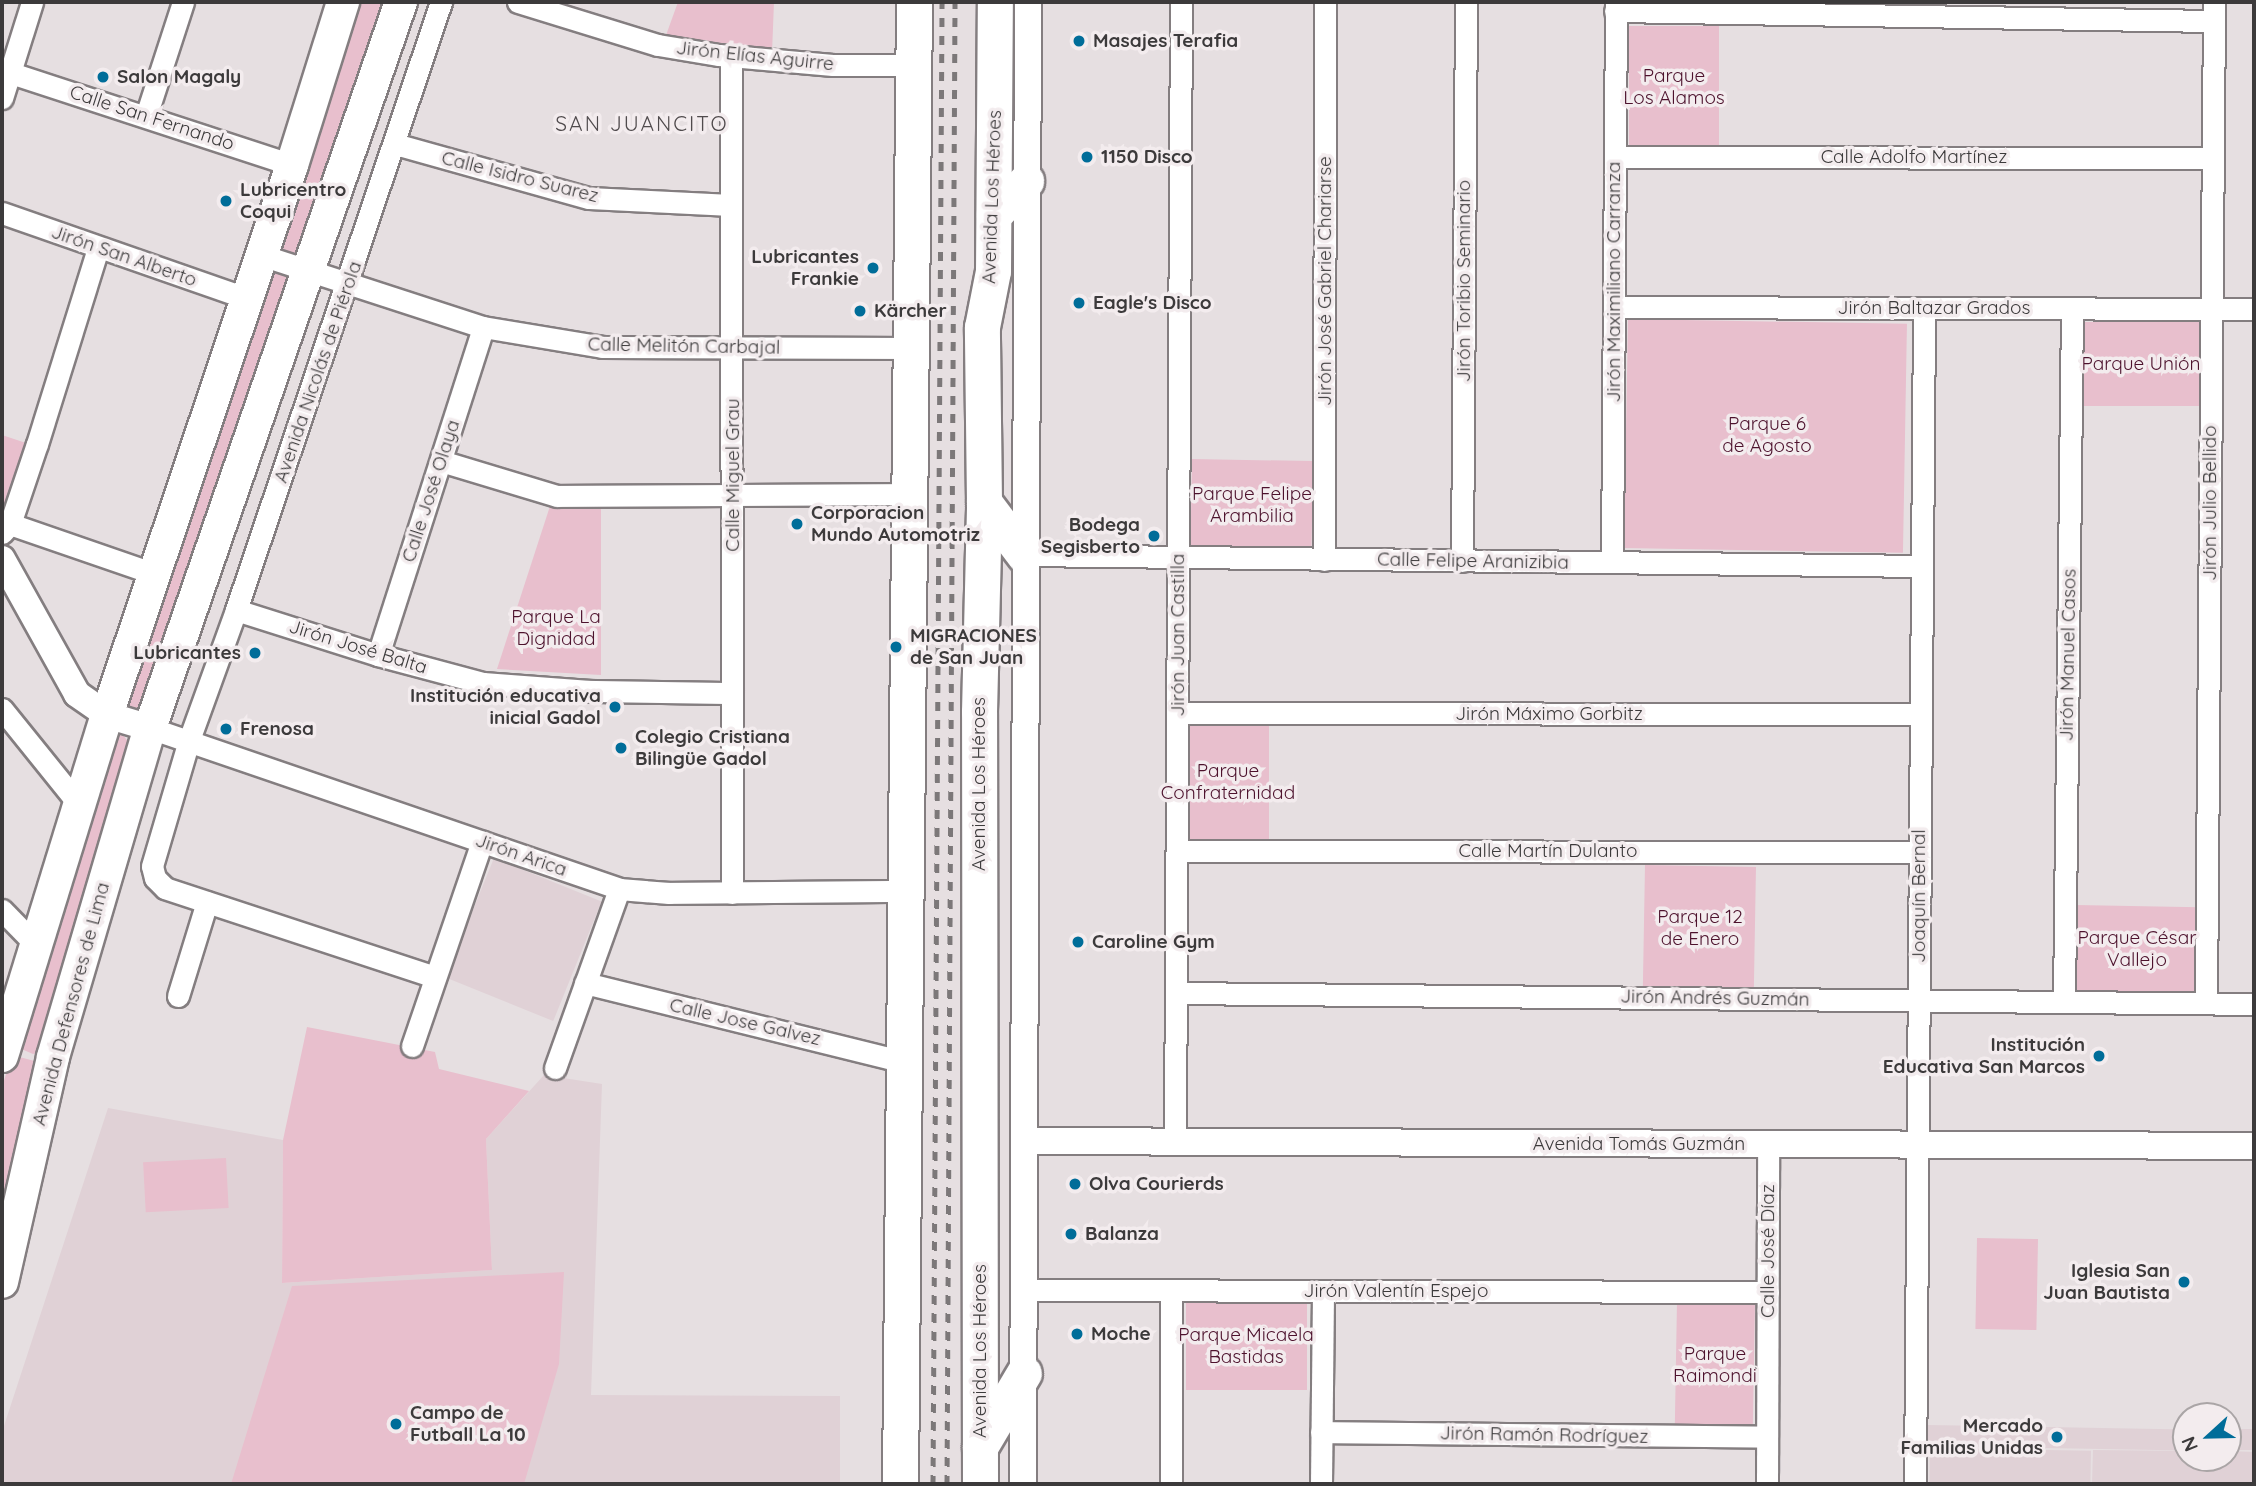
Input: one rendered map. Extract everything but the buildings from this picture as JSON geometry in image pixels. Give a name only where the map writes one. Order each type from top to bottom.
[{"type":"main road","points":[[3,1048],[81,807],[107,715],[292,165],[343,2]]},
{"type":"main road","points":[[150,728],[401,2]]},
{"type":"main road","points":[[900,1484],[914,2]]},
{"type":"main road","points":[[978,2],[977,270],[982,327]]},
{"type":"main road","name":"Avenida Los Héroes","points":[[980,1484],[979,712],[984,502],[982,327],[993,271],[995,2]]},
{"type":"main road","points":[[994,215],[1026,181]]},
{"type":"main road","points":[[984,502],[1024,555]]},
{"type":"main road","name":"Avenida Defensores de Lima","points":[[2,1282],[57,1045],[150,728]]},
{"type":"main road","points":[[980,1447],[1024,1373]]},
{"type":"street","points":[[2,98],[32,2]]},
{"type":"street","points":[[146,116],[183,2]]},
{"type":"street","name":"Avenida Nicolás de Piérola","points":[[189,740],[348,284],[441,2]]},
{"type":"street","name":"Jirón Elías Aguirre","points":[[518,2],[584,11],[657,45],[731,57],[833,65],[914,65]]},
{"type":"street","name":"Avenida Los Héroes","points":[[1023,1484],[1027,2]]},
{"type":"street","name":"Jirón Juan Castilla","points":[[1175,1142],[1181,2]]},
{"type":"street","name":"Jirón José Gabriel Chariarse","points":[[1324,560],[1325,2]]},
{"type":"street","name":"Jirón Toribio Seminario","points":[[1462,561],[1466,2]]},
{"type":"street","points":[[1615,6],[2214,11]]},
{"type":"street","name":"Jirón Maximiliano Carranza","points":[[1612,562],[1615,6]]},
{"type":"street","name":"Jirón Julio Bellido","points":[[2206,1003],[2214,11]]},
{"type":"street","name":"Calle Miguel Grau","points":[[731,57],[732,893]]},
{"type":"street","name":"Calle San Fernando","points":[[11,73],[292,165]]},
{"type":"street","name":"Calle Isidro Suarez","points":[[394,144],[589,198],[731,205]]},
{"type":"street","name":"Calle Adolfo Martínez","points":[[1615,157],[2213,158]]},
{"type":"street","name":"Jirón San Alberto","points":[[2,214],[246,299]]},
{"type":"street","points":[[98,248],[6,529],[155,574]]},
{"type":"street","name":"Calle Melitón Carbajal","points":[[261,254],[483,327],[602,347],[911,348]]},
{"type":"street","name":"Jirón Baltazar Grados","points":[[1614,307],[2254,309]]},
{"type":"street","name":"Joaquín Bernal","points":[[1915,1484],[1924,308]]},
{"type":"street","name":"Jirón Manuel Casos","points":[[2064,1002],[2072,309]]},
{"type":"street","name":"Calle José Olaya","points":[[378,655],[483,327]]},
{"type":"street","points":[[441,461],[557,496],[910,494]]},
{"type":"street","name":"Calle Felipe Aranizibia","points":[[1024,555],[1922,566]]},
{"type":"street","points":[[2,559],[77,694],[107,715],[150,728]]},
{"type":"street","name":"Jirón José Balta","points":[[236,610],[378,655],[494,685],[590,691],[732,693]]},
{"type":"street","points":[[2,709],[81,807]]},
{"type":"street","name":"Jirón Máximo Gorbitz","points":[[1177,713],[1920,714]]},
{"type":"street","name":"Jirón Arica","points":[[150,728],[619,888],[669,893],[907,891]]},
{"type":"street","points":[[189,740],[152,862],[155,878],[165,888],[435,977]]},
{"type":"street","points":[[412,1046],[482,842]]},
{"type":"street","name":"Calle Martín Dulanto","points":[[1177,851],[1920,852]]},
{"type":"street","points":[[555,1068],[619,888]]},
{"type":"street","points":[[178,996],[207,902]]},
{"type":"street","points":[[2,910],[36,945]]},
{"type":"street","name":"Calle Jose Galvez","points":[[585,983],[905,1062]]},
{"type":"street","name":"Jirón Andrés Guzmán","points":[[1176,993],[2254,1004]]},
{"type":"street","name":"Avenida Tomás Guzmán","points":[[1024,1142],[2254,1146]]},
{"type":"street","name":"Calle José Díaz","points":[[1767,1484],[1768,1145]]},
{"type":"street","name":"Jirón Valentín Espejo","points":[[1024,1290],[1768,1292]]},
{"type":"street","points":[[1171,1291],[1171,1484]]},
{"type":"street","points":[[1321,1484],[1322,1291]]},
{"type":"street","name":"Jirón Ramón Rodríguez","points":[[1321,1432],[1767,1437]]},
{"type":"shaded area","points":[[494,858],[602,901],[553,1021],[446,978]]},
{"type":"shaded area","points":[[544,1075],[602,1084],[591,1395],[840,1396],[840,1484],[2,1484],[2,1432],[108,1108],[283,1140],[282,1283],[492,1270],[486,1139]]},
{"type":"shaded area","name":"Mercado Familias Unidas","points":[[1928,1425],[2172,1429],[2172,1450],[1928,1446]]},
{"type":"shaded area","points":[[2242,1429],[2254,1429],[2254,1450],[2242,1450]]},
{"type":"shaded area","points":[[1930,1448],[2091,1451],[2090,1484],[1929,1484]]},
{"type":"shaded area","points":[[2093,1450],[2172,1451],[2172,1472],[2242,1472],[2242,1452],[2254,1452],[2254,1484],[2092,1484]]},
{"type":"green space","points":[[354,2],[393,2],[302,255],[296,256],[282,250],[277,243]]},
{"type":"green space","points":[[678,2],[774,2],[772,53],[665,38]]},
{"type":"green space","name":"Parque Los Alamos","points":[[1629,26],[1719,26],[1719,147],[1629,147]]},
{"type":"green space","points":[[268,267],[286,273],[291,286],[140,715],[125,708]]},
{"type":"green space","name":"Parque 6 de Agosto","points":[[1628,319],[1907,324],[1903,553],[1624,548]]},
{"type":"green space","name":"Parque Unión","points":[[2080,322],[2202,322],[2202,406],[2080,406]]},
{"type":"green space","points":[[2,435],[29,444],[2,515]]},
{"type":"green space","name":"Parque Felipe Arambilia","points":[[1192,459],[1313,461],[1311,550],[1190,548]]},
{"type":"green space","name":"Parque La Dignidad","points":[[551,503],[601,503],[601,675],[497,669]]},
{"type":"green space","name":"Parque Confraternidad","points":[[1188,723],[1269,723],[1269,840],[1188,840]]},
{"type":"green space","points":[[123,735],[130,744],[40,1052],[33,1054],[19,1048],[113,736]]},
{"type":"green space","name":"Parque 12 de Enero","points":[[1645,865],[1756,867],[1754,991],[1643,989]]},
{"type":"green space","name":"Parque César Vallejo","points":[[2076,905],[2199,907],[2197,993],[2074,991]]},
{"type":"green space","points":[[307,1027],[435,1052],[439,1069],[529,1091],[486,1139],[492,1270],[282,1283],[283,1140]]},
{"type":"green space","points":[[12,1055],[42,1063],[2,1225],[2,1087]]},
{"type":"green space","points":[[226,1158],[229,1208],[146,1212],[143,1162]]},
{"type":"green space","points":[[1977,1238],[2038,1239],[2036,1330],[1975,1329]]},
{"type":"green space","name":"Campo de Futball La 10","points":[[564,1272],[559,1364],[524,1484],[231,1484],[292,1286]]},
{"type":"green space","name":"Parque Micaela Bastidas","points":[[1186,1301],[1307,1301],[1307,1390],[1186,1390]]},
{"type":"green space","name":"Parque Raimondi","points":[[1677,1301],[1755,1302],[1753,1428],[1675,1427]]},
{"type":"railway","points":[[933,1484],[942,2]]},
{"type":"railway","points":[[947,1484],[955,2]]},
{"type":"place","name":"Masajes Terafia","points":[[1079,41]]},
{"type":"place","name":"Salon Magaly","points":[[103,77]]},
{"type":"place","name":"1150 Disco","points":[[1087,157]]},
{"type":"place","name":"Lubricentro Coqui","points":[[226,201]]},
{"type":"place","name":"Lubricantes Frankie","points":[[873,268]]},
{"type":"place","name":"Eagle's Disco","points":[[1079,303]]},
{"type":"place","name":"Kärcher","points":[[860,311]]},
{"type":"place","name":"Corporacion Mundo Automotriz","points":[[797,524]]},
{"type":"place","name":"Bodega Segisberto","points":[[1154,536]]},
{"type":"place","name":"MIGRACIONES de San Juan","points":[[896,647]]},
{"type":"place","name":"Lubricantes","points":[[255,653]]},
{"type":"place","name":"Institución educativa inicial Gadol","points":[[615,707]]},
{"type":"place","name":"Frenosa","points":[[226,729]]},
{"type":"place","name":"Colegio Cristiana Bilingüe Gadol","points":[[621,748]]},
{"type":"place","name":"Caroline Gym","points":[[1078,942]]},
{"type":"place","name":"Institución Educativa San Marcos","points":[[2099,1056]]},
{"type":"place","name":"Olva Courierds","points":[[1075,1184]]},
{"type":"place","name":"Balanza","points":[[1071,1234]]},
{"type":"place","name":"Iglesia San Juan Bautista","points":[[2184,1282]]},
{"type":"place","name":"Moche","points":[[1077,1334]]},
{"type":"place","name":"Campo de Futball La 10","points":[[396,1424]]},
{"type":"place","name":"Mercado Familias Unidas","points":[[2057,1437]]},
{"type":"district","name":"SAN JUANCITO","points":[[642,123]]}]
